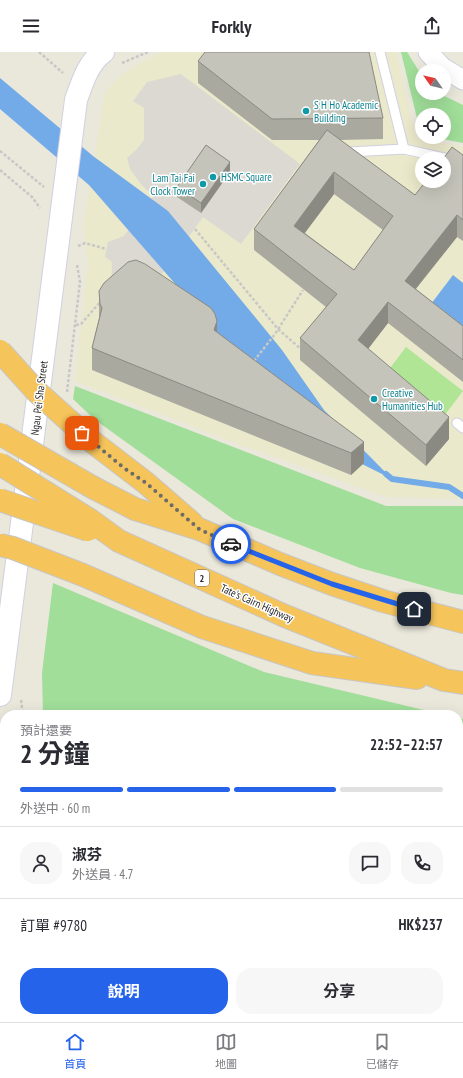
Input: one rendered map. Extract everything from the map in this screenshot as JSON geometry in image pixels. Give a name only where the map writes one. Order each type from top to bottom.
[{"type":"highway","points":[[0,351],[36,391],[94,443],[146,483],[199,529]]},
{"type":"highway","points":[[0,434],[94,488],[135,509],[199,529],[280,564],[332,584],[383,601],[463,622]]},
{"type":"highway","points":[[0,464],[89,525]]},
{"type":"highway","points":[[0,500],[89,525]]},
{"type":"highway","name":"Tate's Cairn Highway","points":[[89,525],[119,541],[285,616],[453,682]]},
{"type":"highway","points":[[0,545],[13,548],[83,575],[202,627],[312,663],[453,682]]},
{"type":"street","points":[[428,52],[442,67],[463,80]]},
{"type":"street","name":"Ngau Pei Sha Street","points":[[0,696],[3,648],[63,208],[76,100],[86,74],[103,57]]},
{"type":"lane","points":[[380,52],[404,150]]},
{"type":"lane","points":[[349,152],[404,150],[463,162]]},
{"type":"path","points":[[39,52],[66,74]]},
{"type":"path","points":[[103,57],[124,61],[148,52]]},
{"type":"path","points":[[0,151],[45,188]]},
{"type":"path","points":[[0,170],[36,201],[40,212]]},
{"type":"path","points":[[195,229],[278,329],[306,352]]},
{"type":"path","points":[[75,247],[85,243],[106,249]]},
{"type":"path","points":[[251,365],[275,334],[303,290]]},
{"type":"path","points":[[76,325],[81,324],[106,296]]},
{"type":"shaded area","points":[[161,52],[396,52],[415,134],[415,144],[447,144],[463,147],[463,499],[386,497],[238,444],[75,381],[88,261],[83,227],[105,92],[125,72]]},
{"type":"shaded area","name":"HSMC Square","points":[[181,74],[300,164],[241,244],[203,217],[153,286],[111,290],[112,262],[105,257],[108,242],[124,236],[153,196],[141,184],[130,169],[127,158],[144,140],[144,108],[133,101],[147,82]]},
{"type":"green space","points":[[401,52],[407,52],[415,65],[415,100],[451,99],[463,105],[463,143],[451,141],[451,108],[415,108],[415,110]]},
{"type":"green space","points":[[406,347],[463,391],[444,416],[387,372]]},
{"type":"green space","points":[[75,386],[386,506],[463,506],[463,595],[360,568],[233,519],[94,419],[73,399]]},
{"type":"green space","points":[[53,583],[264,672],[424,710],[43,710],[42,673]]},
{"type":"water","points":[[0,78],[93,156],[168,211],[282,350],[324,410],[392,479],[350,458],[259,380],[89,185],[0,109]]},
{"type":"water","points":[[453,275],[463,283],[463,328],[431,304]]},
{"type":"building","name":"S H Ho Academic Building","points":[[205,52],[369,52],[383,118],[272,119],[198,61]]},
{"type":"building","points":[[327,130],[415,195],[420,188],[451,188],[451,152],[448,152],[452,147],[463,155],[463,220],[457,215],[405,281],[463,326],[463,360],[388,302],[358,340],[449,417],[426,445],[300,338],[337,294],[254,229]],"holes":[[[334,172],[393,216],[354,270],[294,226]]]},
{"type":"building","name":"Lam Tai Fai Clock Tower","points":[[206,145],[230,162],[201,203],[177,187]]},
{"type":"building","points":[[136,260],[145,264],[211,308],[217,321],[214,330],[364,442],[351,453],[92,348],[102,308],[100,304],[99,291],[104,283],[128,262]]},
{"type":"waterway","points":[[386,474],[392,479],[449,487],[463,496]]},
{"type":"way so far","points":[[82,433],[124,468],[146,483],[199,529],[231,544]]},
{"type":"place","name":"S H Ho Academic Building","points":[[306,111]]},
{"type":"place","name":"HSMC Square","points":[[213,177]]},
{"type":"place","name":"Lam Tai Fai Clock Tower","points":[[203,184]]},
{"type":"place","name":"Creative Humanities Hub","points":[[374,399]]},
{"type":"route","points":[[231,544],[332,584],[383,601],[414,609]]}]
